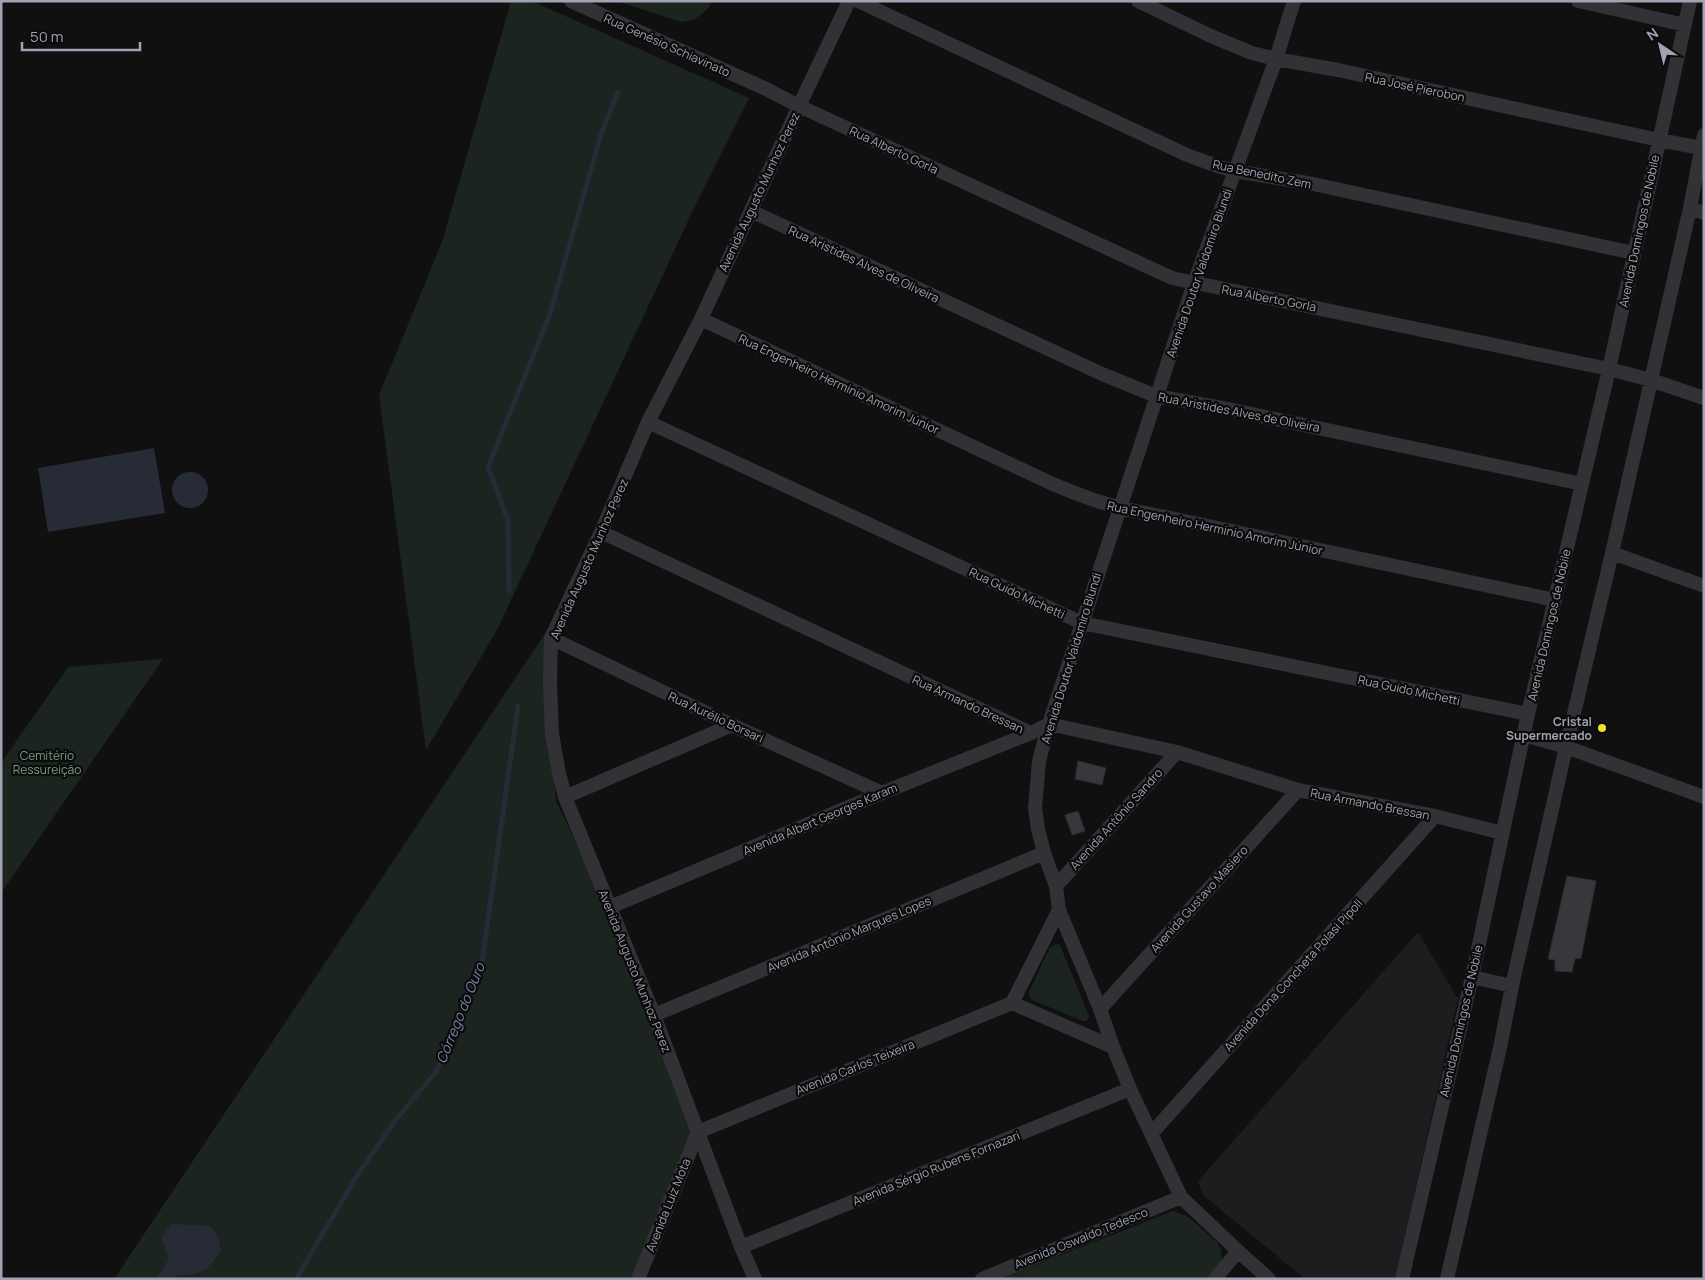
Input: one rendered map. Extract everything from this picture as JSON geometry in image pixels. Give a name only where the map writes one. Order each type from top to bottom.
[{"type":"street","name":"Rua Genésio Schiavinato","points":[[571,1],[764,88],[799,106]]},
{"type":"street","name":"Avenida Augusto Munhoz Perez","points":[[755,1279],[741,1247],[654,1016],[565,797],[552,734],[551,638],[601,532],[648,422],[701,319],[849,1]]},
{"type":"street","name":"Rua Benedito Zem","points":[[858,1],[1187,155],[1220,167],[1322,186],[1634,253]]},
{"type":"street","name":"Rua José Pierobon","points":[[1138,1],[1213,37],[1252,53],[1276,59],[1338,70],[1659,140],[1702,141]]},
{"type":"street","name":"Avenida Doutor Valdomiro Blundi","points":[[1269,1279],[1181,1197],[1130,1089],[1100,1009],[1059,910],[1056,886],[1044,853],[1035,808],[1040,762],[1049,724],[1194,283],[1276,59],[1294,1]]},
{"type":"street","points":[[1578,1],[1685,25]]},
{"type":"street","name":"Avenida Domingos de Nobile","points":[[1402,1279],[1472,977],[1528,714],[1609,369],[1690,1]]},
{"type":"street","name":"Rua Alberto Gorla","points":[[799,106],[1172,278],[1609,369],[1704,398]]},
{"type":"street","points":[[1447,1279],[1566,746],[1690,208],[1702,141]]},
{"type":"street","points":[[1690,208],[1704,214]]},
{"type":"street","name":"Rua Aristides Alves de Oliveira","points":[[751,211],[1102,374],[1156,396],[1228,409],[1582,484]]},
{"type":"street","name":"Rua Engenheiro Herminio Amorim Júnior","points":[[701,319],[1093,501],[1555,600]]},
{"type":"street","name":"Rua Guido Michetti","points":[[648,422],[1082,623],[1528,714]]},
{"type":"street","name":"Rua Armando Bressan","points":[[601,532],[1030,733],[1049,724],[1177,752],[1298,790],[1434,816],[1502,832]]},
{"type":"street","points":[[1612,553],[1704,586]]},
{"type":"street","name":"Rua Aurélio Borsari","points":[[551,638],[732,725],[882,793]]},
{"type":"street","points":[[565,797],[732,725]]},
{"type":"street","name":"Avenida Albert Georges Karam","points":[[610,907],[1030,733]]},
{"type":"street","points":[[1524,735],[1566,746],[1704,796]]},
{"type":"street","name":"Avenida Antônio Sandro","points":[[1056,886],[1177,752]]},
{"type":"street","name":"Avenida Gustavo Masiero","points":[[1100,1009],[1298,790]]},
{"type":"street","name":"Avenida Dona Concheta Polasi Pipoli","points":[[1152,1133],[1434,816]]},
{"type":"street","name":"Avenida Antônio Marques Lopes","points":[[654,1016],[1044,853]]},
{"type":"street","points":[[1059,910],[1012,1003],[1113,1047]]},
{"type":"street","points":[[1472,977],[1512,986]]},
{"type":"street","name":"Avenida Carlos Teixeira","points":[[698,1132],[1012,1003]]},
{"type":"street","name":"Avenida Sérgio Rubens Fornazari","points":[[741,1247],[1130,1089]]},
{"type":"street","name":"Avenida Luiz Mota","points":[[638,1279],[698,1132]]},
{"type":"street","name":"Avenida Oswaldo Tedesco","points":[[982,1279],[1181,1197]]},
{"type":"street","points":[[1215,1279],[1238,1251]]},
{"type":"shaded area","points":[[154,448],[165,513],[48,532],[38,468]]},
{"type":"shaded area","points":[[190,472],[197,473],[203,477],[207,483],[207,497],[203,503],[197,507],[190,508],[183,507],[177,503],[173,497],[172,490],[173,483],[177,477],[183,473]]},
{"type":"shaded area","points":[[1418,932],[1458,999],[1395,1279],[1305,1279],[1203,1195],[1198,1181]]},
{"type":"shaded area","points":[[172,1224],[211,1226],[219,1240],[221,1251],[204,1270],[193,1274],[178,1275],[175,1279],[156,1279],[169,1259],[161,1237]]},
{"type":"green space","points":[[511,1],[532,1],[749,98],[695,206],[497,630],[426,750],[379,395],[442,242]]},
{"type":"green space","points":[[616,1],[712,1],[701,15],[692,20],[681,22]]},
{"type":"green space","points":[[556,617],[544,658],[556,801],[608,909],[696,1132],[633,1279],[114,1279]]},
{"type":"green space","name":"Cemitério Ressureição","points":[[163,659],[1,893],[1,763],[68,667]]},
{"type":"green space","points":[[1056,944],[1060,945],[1089,1016],[1087,1021],[1032,1000],[1029,996],[1029,992],[1050,947]]},
{"type":"green space","points":[[1173,1211],[1187,1216],[1217,1242],[1221,1249],[1222,1260],[1210,1279],[1000,1279]]},
{"type":"building","points":[[1078,761],[1106,768],[1102,785],[1075,779]]},
{"type":"building","points":[[1078,811],[1085,831],[1072,835],[1065,815]]},
{"type":"building","points":[[1567,876],[1596,881],[1581,958],[1575,959],[1572,972],[1555,971],[1555,960],[1548,959]]},
{"type":"waterway","points":[[509,591],[508,520],[488,467],[550,314],[601,134],[618,92]]},
{"type":"waterway","name":"Córrego do Ouro","points":[[296,1279],[357,1176],[394,1122],[436,1072],[482,962],[518,706]]},
{"type":"place","name":"Cristal Supermercado","points":[[1602,728]]}]
